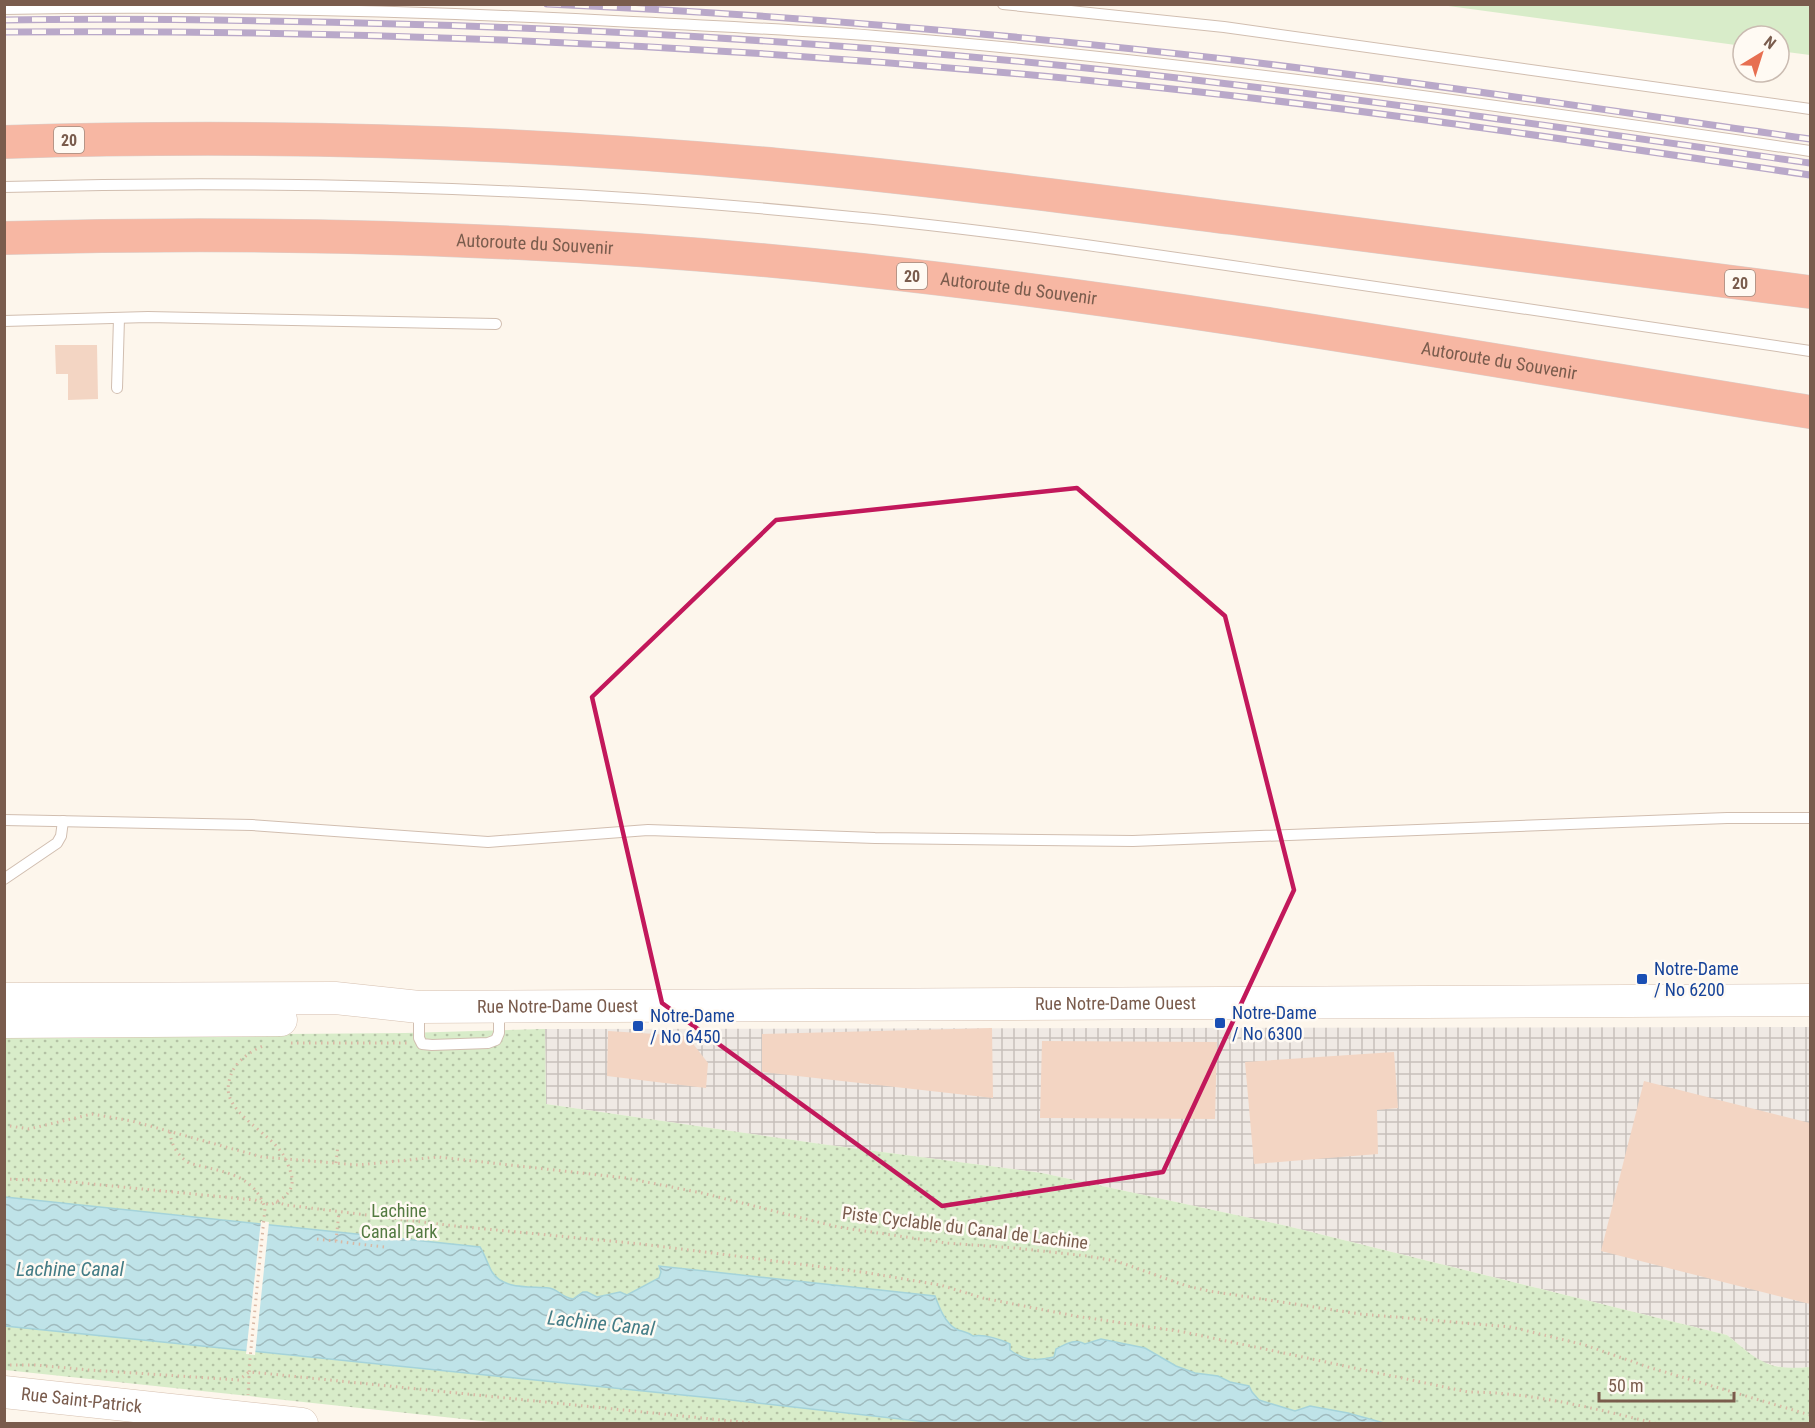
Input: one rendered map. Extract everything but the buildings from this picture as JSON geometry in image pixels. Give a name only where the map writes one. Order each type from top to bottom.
[{"type":"highway","name":"20","points":[[4,142],[176,138],[424,144],[565,150],[779,165],[980,186],[1810,292]]},
{"type":"highway","name":"Autoroute du Souvenir","points":[[4,238],[236,235],[447,240],[604,248],[807,264],[1187,312],[1810,412]]},
{"type":"main road","name":"Rue Notre-Dame Ouest","points":[[4,999],[335,998],[419,1007],[1810,999]]},
{"type":"main road","name":"Rue Notre-Dame Ouest","points":[[4,1023],[337,1019],[419,1007]]},
{"type":"main road","name":"Rue Saint-Patrick","points":[[4,1392],[302,1424]]},
{"type":"lane","points":[[1003,4],[1236,28],[1810,109]]},
{"type":"lane","points":[[4,9],[187,7],[467,14],[876,36],[1336,84],[1810,151]]},
{"type":"lane","points":[[4,188],[142,185],[386,188],[681,202],[805,212],[1052,241],[1810,351]]},
{"type":"lane","points":[[4,321],[119,318],[496,324]]},
{"type":"lane","points":[[117,387],[119,318]]},
{"type":"lane","points":[[4,820],[252,825],[488,842],[648,830],[875,838],[1133,842],[1727,818],[1810,818]]},
{"type":"lane","points":[[4,879],[57,843],[61,836],[63,821]]},
{"type":"path","points":[[282,1043],[407,1043]]},
{"type":"path","points":[[4,1179],[61,1181],[263,1202],[270,1205],[276,1202],[293,1185],[294,1179],[286,1159],[237,1109],[229,1096],[229,1082],[233,1069],[253,1050],[269,1045]]},
{"type":"path","name":"Piste Cyclable du Canal de Lachine","points":[[4,1125],[29,1130],[93,1114],[132,1121],[262,1157],[369,1165],[438,1157],[626,1178],[702,1193],[814,1222],[861,1231],[946,1243],[983,1244],[1087,1256],[1116,1262],[1209,1291],[1360,1314],[1511,1327],[1585,1345],[1648,1367],[1810,1415]]},
{"type":"path","points":[[170,1132],[173,1145],[183,1159],[189,1163],[242,1178],[252,1185],[263,1202],[266,1215],[248,1395]]},
{"type":"path","points":[[336,1163],[338,1145]]},
{"type":"path","points":[[276,1202],[339,1212],[641,1244],[895,1277],[940,1285],[983,1298],[1075,1316],[1184,1332],[1468,1392],[1542,1399],[1658,1424]]},
{"type":"path","points":[[336,1241],[339,1212]]},
{"type":"path","points":[[317,1239],[384,1246]]},
{"type":"path","points":[[4,1365],[35,1365],[239,1380],[249,1372],[761,1424]]},
{"type":"highlighted area","points":[[1077,488],[1225,616],[1294,890],[1163,1172],[942,1206],[662,1003],[592,697],[776,520]]},
{"type":"shaded area","points":[[1810,1027],[1810,1367],[1789,1369],[1760,1362],[1727,1335],[1287,1226],[1042,1173],[546,1104],[545,1029]]},
{"type":"green space","points":[[1441,5],[1810,5],[1810,55],[1791,53],[1791,24],[1731,24],[1731,44]]},
{"type":"green space","name":"Lachine Canal Park","points":[[545,1029],[546,1104],[1042,1173],[1287,1226],[1727,1335],[1747,1352],[1764,1362],[1783,1367],[1810,1367],[1810,1423],[510,1424],[5,1370],[4,1036],[405,1033]]},
{"type":"water","name":"Lachine Canal","points":[[5,1197],[480,1247],[492,1272],[503,1282],[518,1286],[552,1289],[573,1299],[583,1292],[597,1297],[620,1292],[627,1295],[659,1278],[661,1272],[659,1266],[935,1296],[946,1319],[956,1329],[973,1336],[987,1336],[1006,1342],[1010,1344],[1010,1350],[1015,1354],[1026,1358],[1054,1357],[1056,1349],[1067,1344],[1081,1342],[1085,1344],[1101,1339],[1145,1348],[1176,1366],[1195,1373],[1218,1376],[1230,1382],[1249,1386],[1259,1400],[1295,1411],[1310,1406],[1384,1423],[936,1423],[5,1326]]},
{"type":"pier","points":[[261,1221],[269,1222],[255,1355],[246,1354]]},
{"type":"railway","points":[[547,4],[805,19],[977,33],[1234,60],[1379,78],[1810,139]]},
{"type":"railway","points":[[4,20],[182,20],[457,26],[650,34],[844,46],[1037,63],[1303,93],[1810,163]]},
{"type":"railway","points":[[4,32],[425,37],[845,59],[1124,84],[1296,103],[1810,175]]},
{"type":"place","name":"Notre-Dame / No 6200","points":[[1642,979]]},
{"type":"place","name":"Notre-Dame / No 6300","points":[[1220,1023]]},
{"type":"place","name":"Notre-Dame / No 6450","points":[[638,1026]]}]
